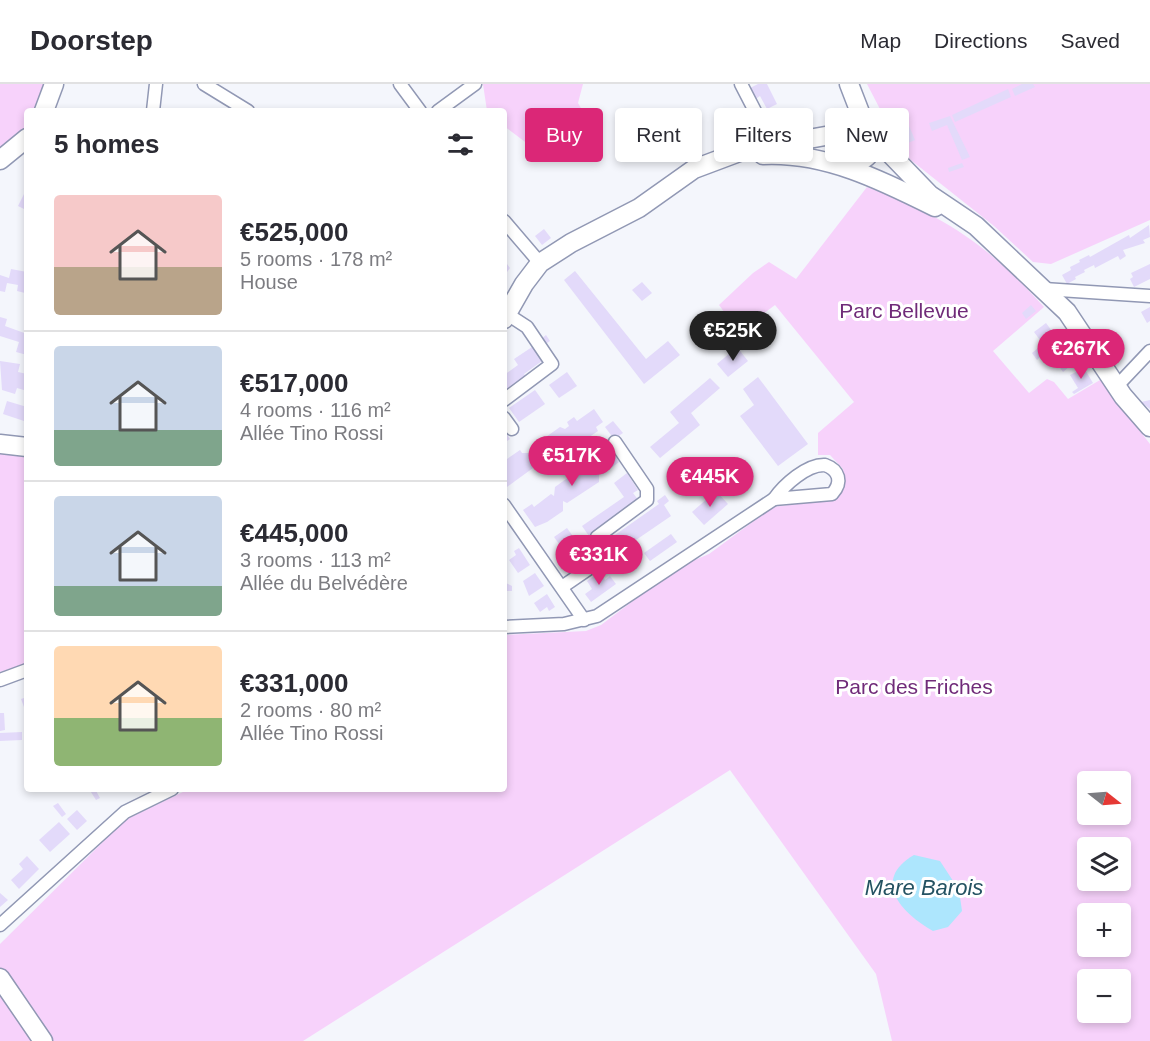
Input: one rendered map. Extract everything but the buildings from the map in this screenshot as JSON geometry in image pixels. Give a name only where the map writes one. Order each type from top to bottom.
[{"type":"street","points":[[45,108],[54,84]]},
{"type":"street","points":[[153,108],[156,84]]},
{"type":"street","points":[[204,84],[243,108]]},
{"type":"street","points":[[400,84],[418,108]]},
{"type":"street","points":[[442,108],[475,84]]},
{"type":"street","points":[[741,84],[752,108]]},
{"type":"street","points":[[849,84],[858,108]]},
{"type":"street","points":[[0,160],[24,140]]},
{"type":"street","points":[[813,160],[880,180],[922,196]]},
{"type":"street","points":[[507,314],[524,284],[540,263],[571,243],[639,208],[694,169],[714,161]]},
{"type":"street","points":[[885,162],[922,196]]},
{"type":"street","points":[[885,162],[922,196],[996,244],[1067,312],[1116,387],[1144,416],[1150,428]]},
{"type":"street","points":[[507,224],[540,263]]},
{"type":"street","points":[[1044,289],[1150,297]]},
{"type":"street","points":[[507,318],[527,327],[552,364],[507,398]]},
{"type":"street","points":[[1116,387],[1150,351]]},
{"type":"street","points":[[507,422],[512,429]]},
{"type":"street","points":[[562,587],[597,563],[594,546],[597,537],[647,500],[646,489],[615,442]]},
{"type":"street","points":[[0,444],[24,447]]},
{"type":"street","points":[[507,627],[564,624],[597,616],[774,499],[784,487],[815,466],[830,466],[838,476],[836,490],[827,495],[774,499]]},
{"type":"street","points":[[507,510],[584,620]]},
{"type":"street","points":[[0,680],[24,671]]},
{"type":"street","points":[[0,925],[125,812],[166,792]]},
{"type":"street","points":[[0,978],[43,1041]]},
{"type":"green space","points":[[0,84],[54,84],[45,108],[24,108],[24,140],[0,160]]},
{"type":"green space","points":[[483,84],[583,84],[578,103],[581,108],[525,108],[525,142],[507,128],[507,108],[487,108]]},
{"type":"green space","points":[[867,84],[1150,84],[1150,220],[1051,264],[1033,262],[994,226],[909,158],[909,108],[879,108]]},
{"type":"green space","points":[[867,187],[895,198],[943,221],[984,249],[1024,285],[1044,307],[993,351],[1029,393],[1047,379],[1054,382],[1068,399],[1100,380],[1150,444],[1150,1041],[892,1041],[876,974],[730,770],[303,1041],[0,1041],[0,944],[125,820],[183,792],[507,792],[507,635],[586,631],[601,625],[678,567],[709,554],[773,507],[835,499],[844,487],[843,469],[830,455],[818,455],[818,433],[854,402],[775,305],[739,332],[719,305],[753,273],[769,262],[796,279]]},
{"type":"green space","points":[[0,452],[24,455],[24,664],[0,672]]},
{"type":"water","name":"Mare Barois","points":[[914,855],[940,861],[959,890],[962,911],[948,927],[933,931],[921,924],[910,915],[895,896],[894,875],[901,865]]},
{"type":"park label","name":"Parc Bellevue","points":[[904,311]]},
{"type":"park label","name":"Parc des Friches","points":[[914,687]]}]
